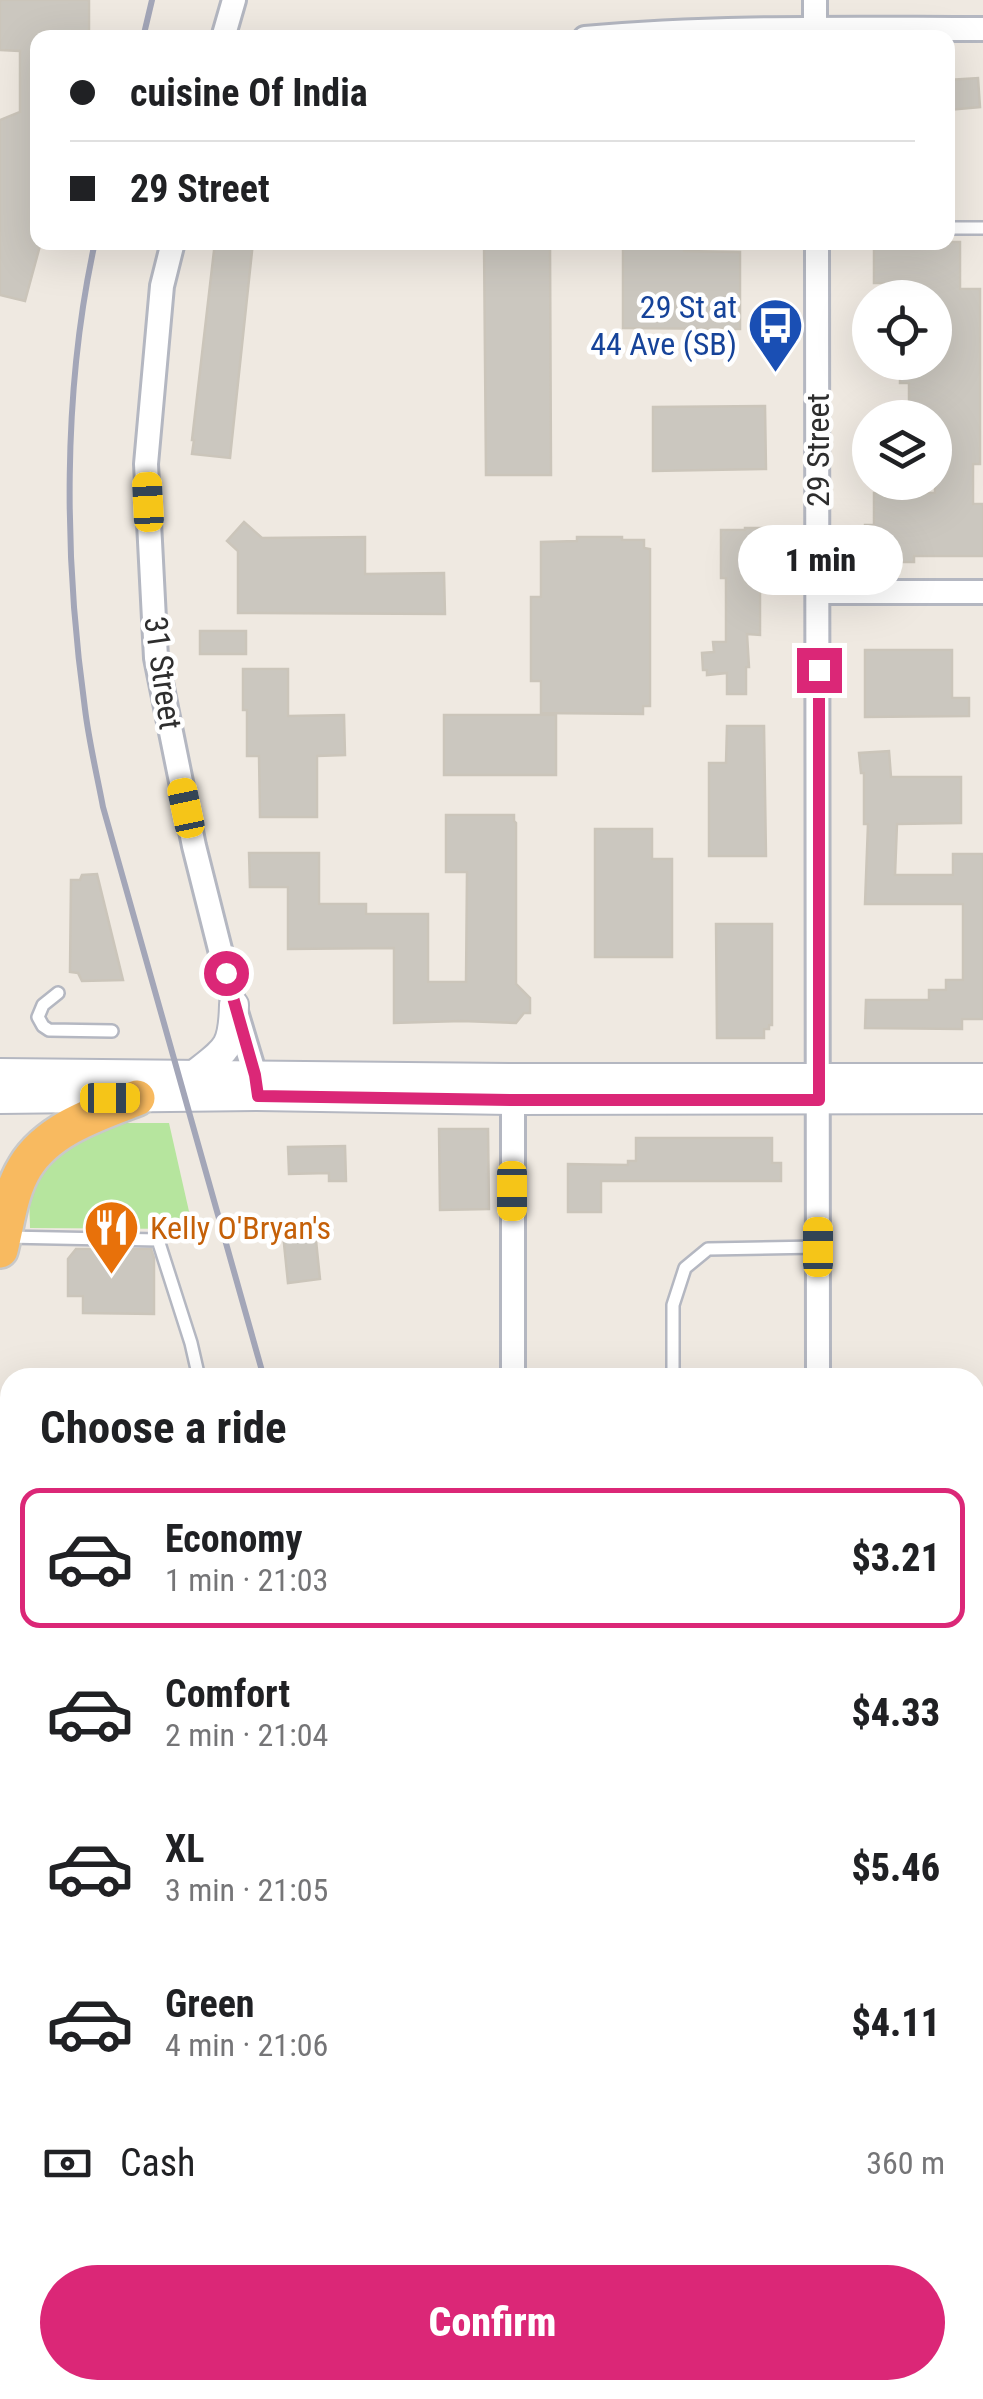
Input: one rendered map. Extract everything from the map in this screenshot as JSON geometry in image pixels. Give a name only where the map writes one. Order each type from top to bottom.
[{"type":"highway","points":[[2,1244],[15,1188],[25,1166],[40,1148],[68,1128],[137,1098]]},
{"type":"street","points":[[226,30],[234,0]]},
{"type":"street","points":[[815,0],[815,30]]},
{"type":"street","points":[[949,30],[983,29]]},
{"type":"street","name":"31 Street","points":[[171,250],[162,286],[146,464],[156,658],[194,846],[256,1086]]},
{"type":"street","name":"29 Street","points":[[817,250],[818,1368]]},
{"type":"street","points":[[819,592],[983,592]]},
{"type":"street","points":[[194,1075],[226,1050],[234,1034],[234,1005]]},
{"type":"street","points":[[0,1073],[194,1075],[256,1086]]},
{"type":"street","points":[[0,1100],[137,1098],[256,1086],[819,1088],[983,1078]]},
{"type":"street","points":[[819,1088],[983,1099]]},
{"type":"street","points":[[512,1368],[513,1089]]},
{"type":"lane","points":[[955,228],[983,228]]},
{"type":"lane","points":[[58,993],[43,1005],[38,1018],[43,1026],[49,1030],[112,1030]]},
{"type":"lane","points":[[2,1244],[158,1240],[197,1368]]},
{"type":"lane","points":[[673,1368],[673,1305],[685,1268],[708,1250],[818,1247]]},
{"type":"green space","points":[[126,1123],[169,1123],[193,1229],[30,1228],[31,1199],[47,1167],[83,1140]]},
{"type":"building","points":[[0,0],[89,0],[89,30],[30,30],[30,250],[39,250],[25,301],[0,295],[0,120],[20,112],[20,51],[0,50]]},
{"type":"building","points":[[978,78],[980,107],[955,109],[955,80]]},
{"type":"building","points":[[955,242],[960,242],[960,289],[980,289],[980,464],[973,464],[973,504],[983,504],[983,556],[914,556],[914,562],[874,562],[874,555],[865,555],[865,525],[874,525],[874,500],[952,500],[952,400],[909,400],[909,383],[900,383],[952,380],[952,280],[874,280],[874,250],[955,250]]},
{"type":"building","points":[[214,250],[252,250],[230,458],[192,454]]},
{"type":"building","points":[[484,250],[550,250],[551,475],[486,475]]},
{"type":"building","points":[[623,250],[740,252],[740,329],[623,328]]},
{"type":"building","points":[[765,406],[766,469],[653,471],[653,407]]},
{"type":"building","points":[[244,522],[262,538],[365,537],[365,574],[444,573],[445,614],[238,613],[238,551],[227,541]]},
{"type":"building","points":[[764,528],[760,635],[747,634],[746,694],[727,694],[727,673],[707,675],[702,653],[714,652],[713,642],[726,642],[721,530]]},
{"type":"building","points":[[577,537],[644,540],[644,548],[650,549],[650,706],[643,706],[643,714],[541,713],[541,681],[531,681],[531,597],[541,597],[541,542],[577,541]]},
{"type":"building","points":[[200,631],[246,631],[246,654],[200,654]]},
{"type":"building","points":[[865,650],[952,650],[952,698],[969,698],[969,716],[865,717]]},
{"type":"building","points":[[243,669],[288,669],[288,716],[344,715],[345,755],[317,756],[317,817],[260,817],[259,756],[247,756]]},
{"type":"building","points":[[444,715],[556,715],[556,775],[444,775]]},
{"type":"building","points":[[727,726],[764,726],[766,856],[709,856],[709,763],[726,763]]},
{"type":"building","points":[[889,751],[891,777],[961,777],[961,823],[897,824],[895,875],[953,875],[953,854],[983,854],[983,1019],[962,1019],[962,1029],[865,1028],[866,1000],[929,1000],[929,990],[946,990],[946,980],[963,980],[963,904],[865,904],[868,824],[864,824],[864,773],[859,753]]},
{"type":"building","points":[[446,815],[514,815],[516,984],[530,998],[530,1013],[524,1013],[516,1023],[394,1023],[394,948],[288,949],[288,887],[250,887],[249,853],[319,853],[319,904],[366,904],[366,914],[428,914],[428,982],[466,982],[467,872],[446,872]]},
{"type":"building","points":[[595,829],[652,829],[652,859],[672,859],[672,957],[595,957]]},
{"type":"building","points":[[97,874],[123,980],[82,981],[78,973],[70,972],[71,880]]},
{"type":"building","points":[[716,924],[772,924],[772,1025],[764,1029],[764,1038],[717,1038]]},
{"type":"building","points":[[439,1129],[488,1129],[489,1209],[440,1210]]},
{"type":"building","points":[[636,1138],[772,1138],[772,1163],[781,1163],[781,1181],[601,1181],[601,1212],[568,1212],[568,1164],[628,1165],[628,1161],[636,1161]]},
{"type":"building","points":[[345,1146],[346,1181],[329,1181],[329,1173],[289,1174],[288,1147]]},
{"type":"building","points":[[315,1231],[320,1279],[288,1283],[283,1234]]},
{"type":"building","name":"Kelly O'Bryan's","points":[[76,1249],[151,1249],[154,1314],[83,1313],[83,1296],[68,1296],[68,1259]]},
{"type":"railway","points":[[145,30],[152,0]]},
{"type":"railway","points":[[93,250],[77,357],[70,475],[73,593],[87,721],[103,807],[261,1368]]},
{"type":"place","name":"29 St at 44 Ave (SB)","points":[[776,374]]},
{"type":"place","name":"Kelly O'Bryan's","points":[[111,1277]]},
{"type":"route","points":[[226,973],[258,1096],[819,1100],[819,670]]}]
